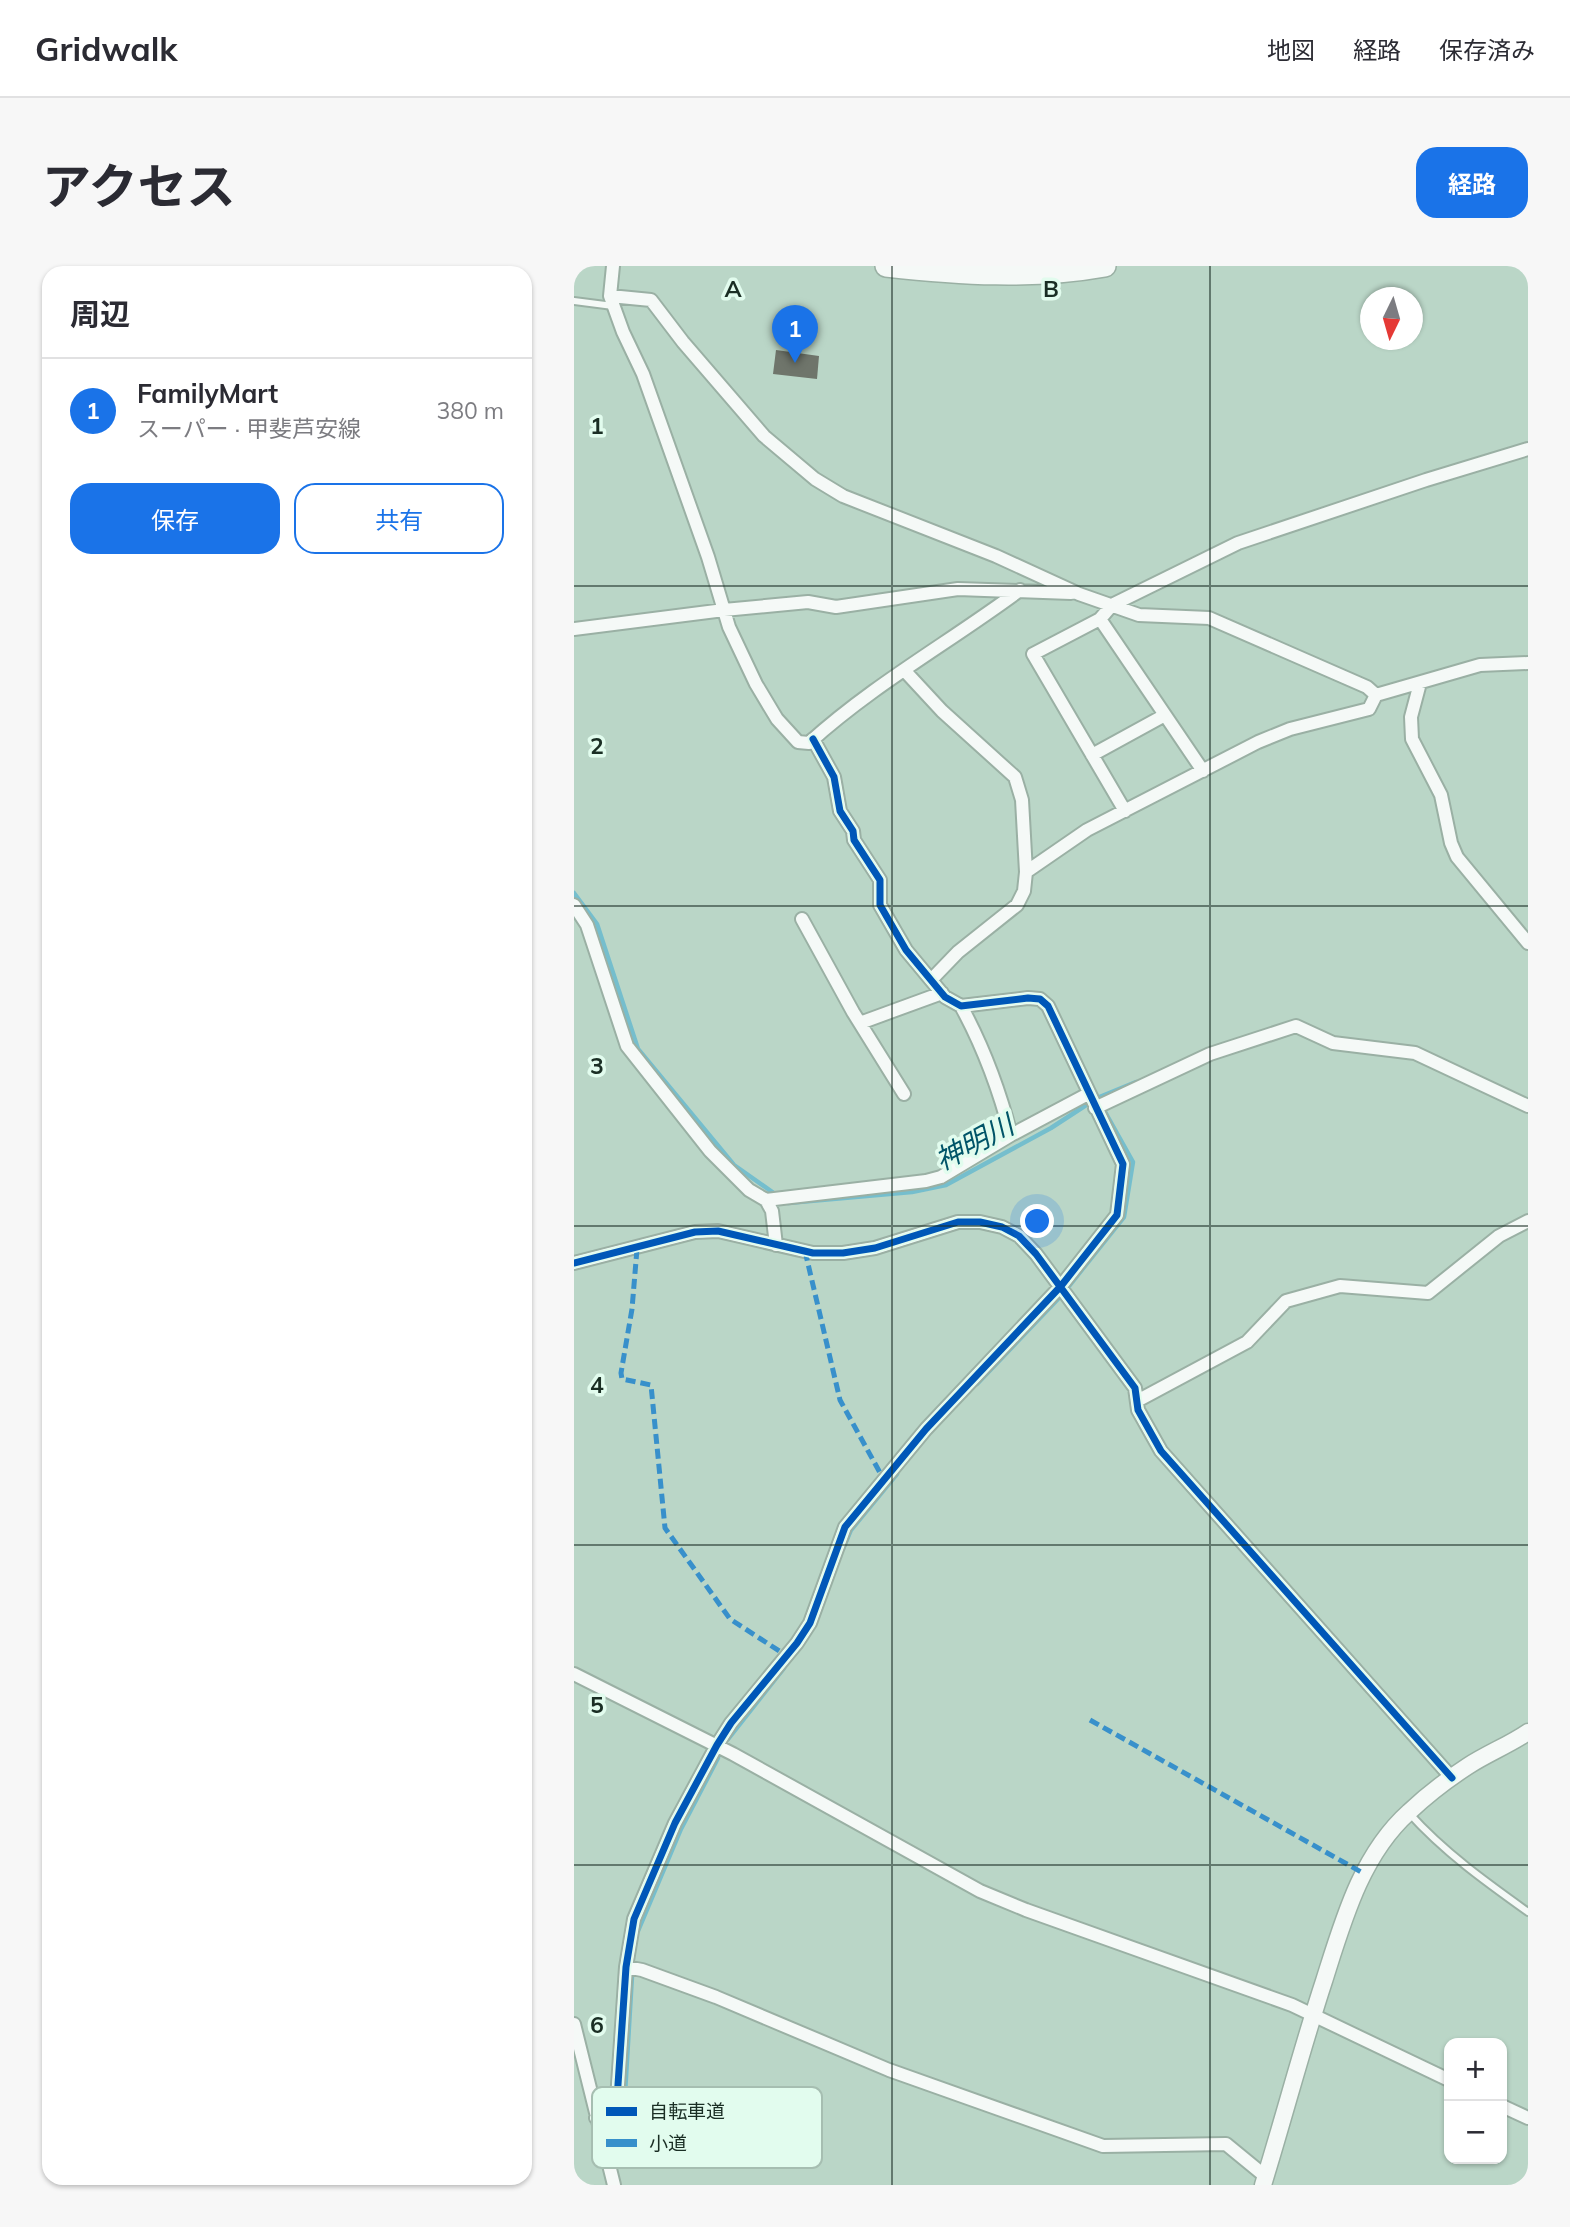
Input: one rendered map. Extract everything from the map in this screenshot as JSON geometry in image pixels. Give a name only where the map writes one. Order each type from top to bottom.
[{"type":"main road","points":[[886,266],[941,272],[1020,274],[1074,272],[1105,266]]},
{"type":"street","points":[[613,266],[612,301],[622,332],[648,387],[708,557],[729,627],[756,684],[777,719],[798,742],[810,743],[846,710],[979,621],[1020,590]]},
{"type":"street","points":[[612,301],[651,300],[683,342],[764,436],[815,479],[844,496],[996,556],[1079,594],[1139,615],[1209,618],[1367,687],[1376,695]]},
{"type":"street","points":[[1125,811],[1033,654],[1100,618],[1112,605],[1238,543],[1528,449]]},
{"type":"street","points":[[574,629],[808,602],[836,607],[958,589],[1079,594]]},
{"type":"street","points":[[1100,618],[1203,771]]},
{"type":"street","points":[[1026,872],[1087,830],[1290,729],[1369,709],[1376,695],[1480,665],[1528,663]]},
{"type":"street","points":[[904,670],[942,711],[1016,777],[1022,800],[1026,872],[1024,891],[1017,905],[958,952],[931,980]]},
{"type":"street","points":[[1420,683],[1411,717],[1412,739],[1441,795],[1451,843],[1457,857],[1528,943]]},
{"type":"street","points":[[1092,755],[1165,715]]},
{"type":"street","points":[[813,739],[834,777],[840,811],[853,831],[854,840],[880,880],[880,905],[906,950],[942,993],[961,1006],[980,1040],[996,1082],[1011,1135]]},
{"type":"street","points":[[574,905],[587,925],[627,1046],[710,1151],[749,1190],[766,1200],[772,1211],[776,1245]]},
{"type":"street","points":[[802,919],[860,1023],[904,1094]]},
{"type":"street","points":[[860,1023],[942,993]]},
{"type":"street","points":[[618,2087],[625,1967],[634,1919],[675,1823],[717,1745],[731,1723],[797,1643],[810,1623],[845,1527],[926,1429],[1061,1286],[1117,1216],[1123,1164],[1048,1006],[1040,999],[1027,998],[961,1006]]},
{"type":"street","points":[[1095,1108],[1210,1054],[1296,1026],[1333,1043],[1415,1053],[1528,1106]]},
{"type":"street","points":[[766,1200],[941,1177],[1011,1135],[1088,1094]]},
{"type":"street","points":[[1137,1401],[1247,1342],[1286,1301],[1340,1286],[1428,1293],[1499,1236],[1528,1221]]},
{"type":"street","points":[[574,1263],[695,1232],[718,1231],[813,1253],[843,1253],[875,1248],[958,1222],[980,1222],[1002,1227],[1019,1236],[1061,1286],[1135,1388],[1138,1410],[1161,1451],[1452,1778]]},
{"type":"street","points":[[574,1674],[717,1745],[980,1891],[1313,2014],[1444,2078]]},
{"type":"street","points":[[625,1967],[642,1970],[716,1997],[889,2070],[1103,2146],[1226,2144],[1264,2181],[1313,2014],[1363,1873],[1378,1846],[1408,1812],[1469,1765],[1510,1745],[1528,1732]]},
{"type":"street","points":[[574,2024],[592,2101]]},
{"type":"street","points":[[1507,2108],[1528,2118]]},
{"type":"street","points":[[609,2168],[614,2185]]},
{"type":"lane","points":[[574,301],[612,301]]},
{"type":"lane","points":[[1408,1812],[1429,1835],[1468,1868],[1528,1912]]},
{"type":"building","points":[[776,350],[819,356],[817,379],[773,374]]},
{"type":"waterway","name":"神明川","points":[[574,893],[597,924],[638,1049],[734,1165],[778,1196]]},
{"type":"waterway","name":"神明川","points":[[788,1203],[912,1192],[946,1185],[1051,1128],[1097,1098],[1136,1082]]},
{"type":"waterway","points":[[1069,1286],[1124,1217],[1133,1162],[1104,1110]]},
{"type":"waterway","points":[[977,1384],[1058,1299]]},
{"type":"waterway","points":[[843,1549],[851,1530],[897,1474]]},
{"type":"waterway","points":[[728,1739],[784,1668]]},
{"type":"waterway","points":[[638,1931],[681,1829],[718,1758]]},
{"type":"waterway","points":[[625,2087],[632,1976]]},
{"type":"marked path","points":[[637,1249],[632,1309],[621,1373],[622,1379],[651,1385],[665,1528],[730,1619],[787,1656]]},
{"type":"marked path","points":[[805,1251],[840,1400],[884,1480]]},
{"type":"marked path","points":[[1090,1720],[1363,1873]]},
{"type":"cycle path","points":[[618,2087],[626,1967],[634,1919],[675,1823],[717,1745],[731,1723],[797,1643],[810,1623],[845,1527],[926,1429],[1061,1286],[1117,1215],[1123,1164],[1048,1006],[1040,999],[1028,998],[961,1006],[945,997],[906,950],[880,905],[880,880],[854,840],[853,831],[840,811],[834,777],[813,739]]},
{"type":"cycle path","points":[[574,1263],[695,1232],[718,1231],[813,1253],[843,1253],[875,1248],[958,1222],[980,1222],[1002,1227],[1019,1236],[1036,1254],[1135,1388],[1138,1410],[1161,1451],[1452,1778]]},
{"type":"place","name":"FamilyMart","points":[[795,363]]}]
